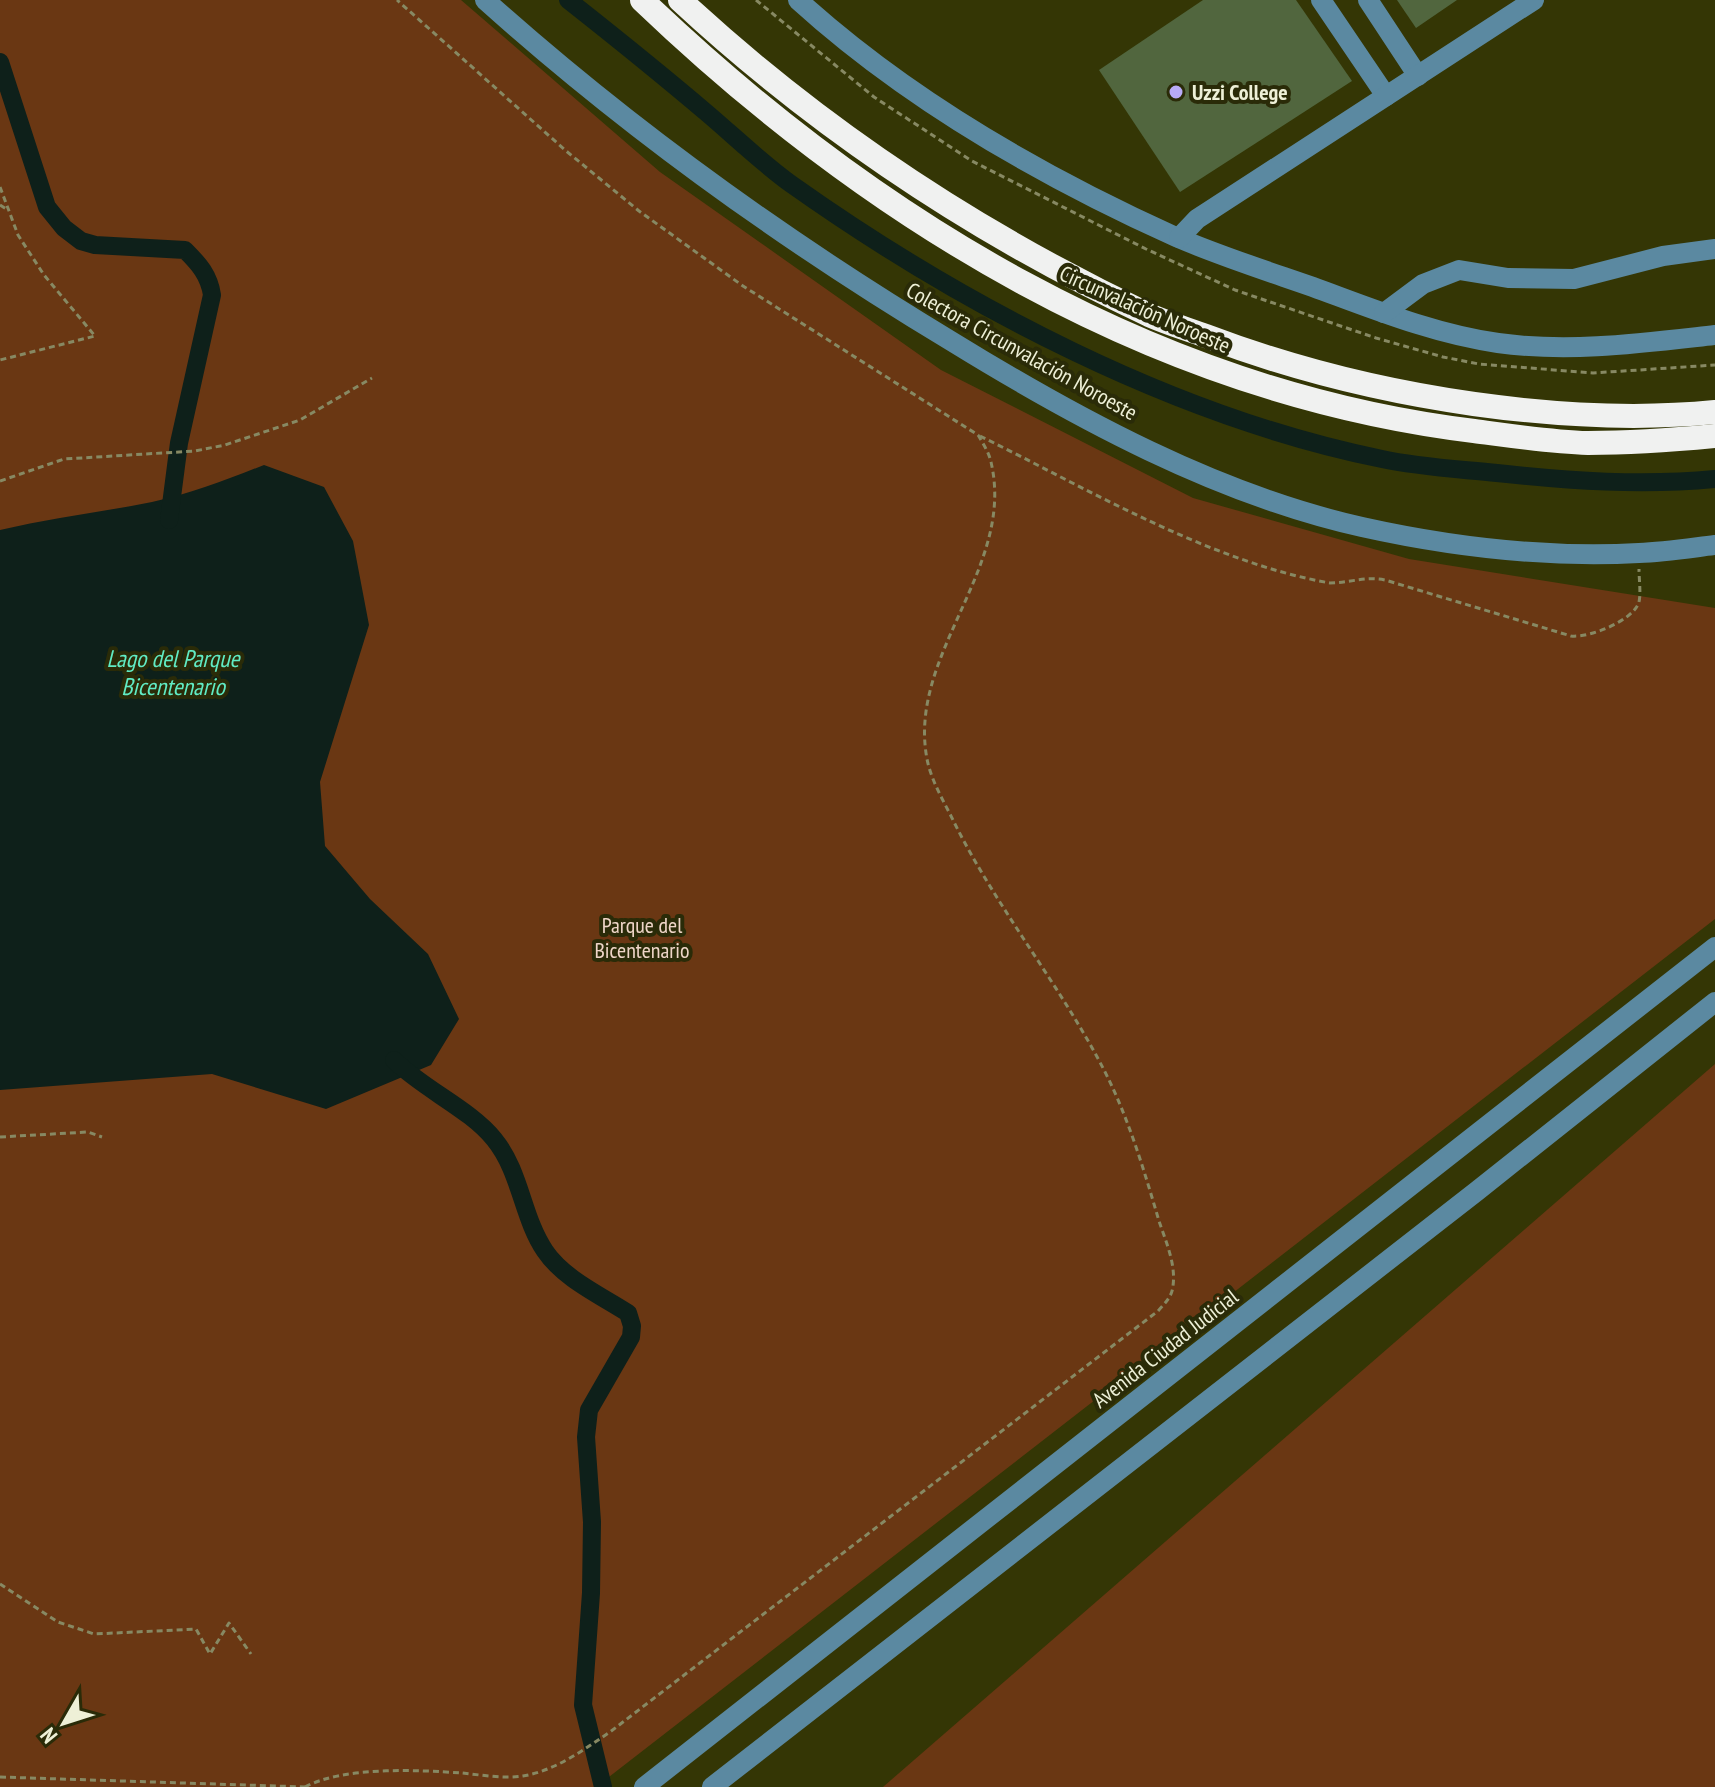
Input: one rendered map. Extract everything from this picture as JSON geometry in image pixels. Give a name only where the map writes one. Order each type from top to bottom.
[{"type":"highway","name":"Circunvalación Noroeste","points":[[642,0],[747,95],[830,162],[956,245],[1071,308],[1181,358],[1326,404],[1418,424],[1587,443],[1715,436]]},
{"type":"highway","name":"Circunvalación Noroeste","points":[[680,0],[723,40],[800,102],[950,208],[1024,251],[1151,316],[1252,353],[1418,396],[1519,410],[1584,414],[1715,412]]},
{"type":"street","name":"Colectora Circunvalación Noroeste","points":[[485,0],[599,99],[696,174],[893,306],[1072,412],[1226,484],[1360,527],[1511,551],[1639,553],[1715,545]]},
{"type":"street","points":[[798,0],[876,65],[936,106],[1002,147],[1088,194],[1179,238],[1384,313],[1450,334],[1500,343],[1562,348],[1715,335]]},
{"type":"street","points":[[1321,0],[1386,96]]},
{"type":"street","points":[[1368,0],[1418,76]]},
{"type":"street","points":[[1179,238],[1197,219],[1534,0]]},
{"type":"street","points":[[1384,313],[1423,284],[1459,270],[1508,278],[1574,279],[1663,256],[1715,249]]},
{"type":"street","name":"Avenida Ciudad Judicial","points":[[644,1787],[1715,947]]},
{"type":"street","points":[[712,1787],[1715,1002]]},
{"type":"path","points":[[397,0],[565,150],[639,211],[743,286],[978,435],[1161,525],[1207,545],[1311,579],[1330,583],[1370,577],[1385,580],[1571,636],[1589,635],[1634,612],[1640,600],[1639,553]]},
{"type":"path","points":[[0,187],[18,235],[44,275],[95,336],[0,360]]},
{"type":"path","points":[[0,205],[8,210]]},
{"type":"path","points":[[0,481],[64,459],[195,451],[225,445],[300,420],[372,378]]},
{"type":"path","points":[[0,1777],[306,1787],[346,1774],[429,1771],[520,1776],[555,1766],[610,1732],[1169,1300],[1173,1288],[1173,1267],[1143,1169],[1105,1071],[1075,1018],[1012,924],[968,850],[934,781],[927,757],[929,701],[936,674],[986,554],[993,518],[991,461],[978,435]]},
{"type":"path","points":[[0,1137],[88,1132],[102,1137]]},
{"type":"path","points":[[0,1584],[58,1622],[94,1634],[196,1629],[210,1654],[229,1623],[251,1654]]},
{"type":"green space","name":"Parque del Bicentenario","points":[[0,0],[461,0],[660,172],[941,370],[1193,498],[1409,559],[1715,608],[1715,919],[596,1787],[0,1787]]},
{"type":"green space","points":[[1715,1064],[1715,1787],[883,1787]]},
{"type":"water","name":"Lago del Parque Bicentenario","points":[[264,465],[324,487],[353,541],[369,625],[320,782],[325,846],[370,899],[428,954],[459,1019],[431,1065],[326,1109],[212,1074],[0,1090],[0,530],[167,499]]},
{"type":"building","name":"Uzzi College","points":[[1203,0],[1296,0],[1352,81],[1180,192],[1099,70]]},
{"type":"building","points":[[1397,0],[1457,0],[1416,28]]},
{"type":"waterway","points":[[568,0],[780,176],[857,229],[999,314],[1149,386],[1304,440],[1396,462],[1579,480],[1660,482],[1715,479]]},
{"type":"waterway","points":[[0,62],[47,207],[64,228],[81,241],[95,245],[185,250],[206,276],[212,295],[179,443],[169,520]]},
{"type":"waterway","points":[[394,1060],[472,1118],[494,1139],[510,1166],[531,1224],[545,1251],[572,1278],[628,1313],[632,1326],[631,1337],[589,1410],[586,1437],[592,1522],[591,1593],[583,1705],[603,1787]]},
{"type":"place","name":"Uzzi College","points":[[1176,92]]}]
